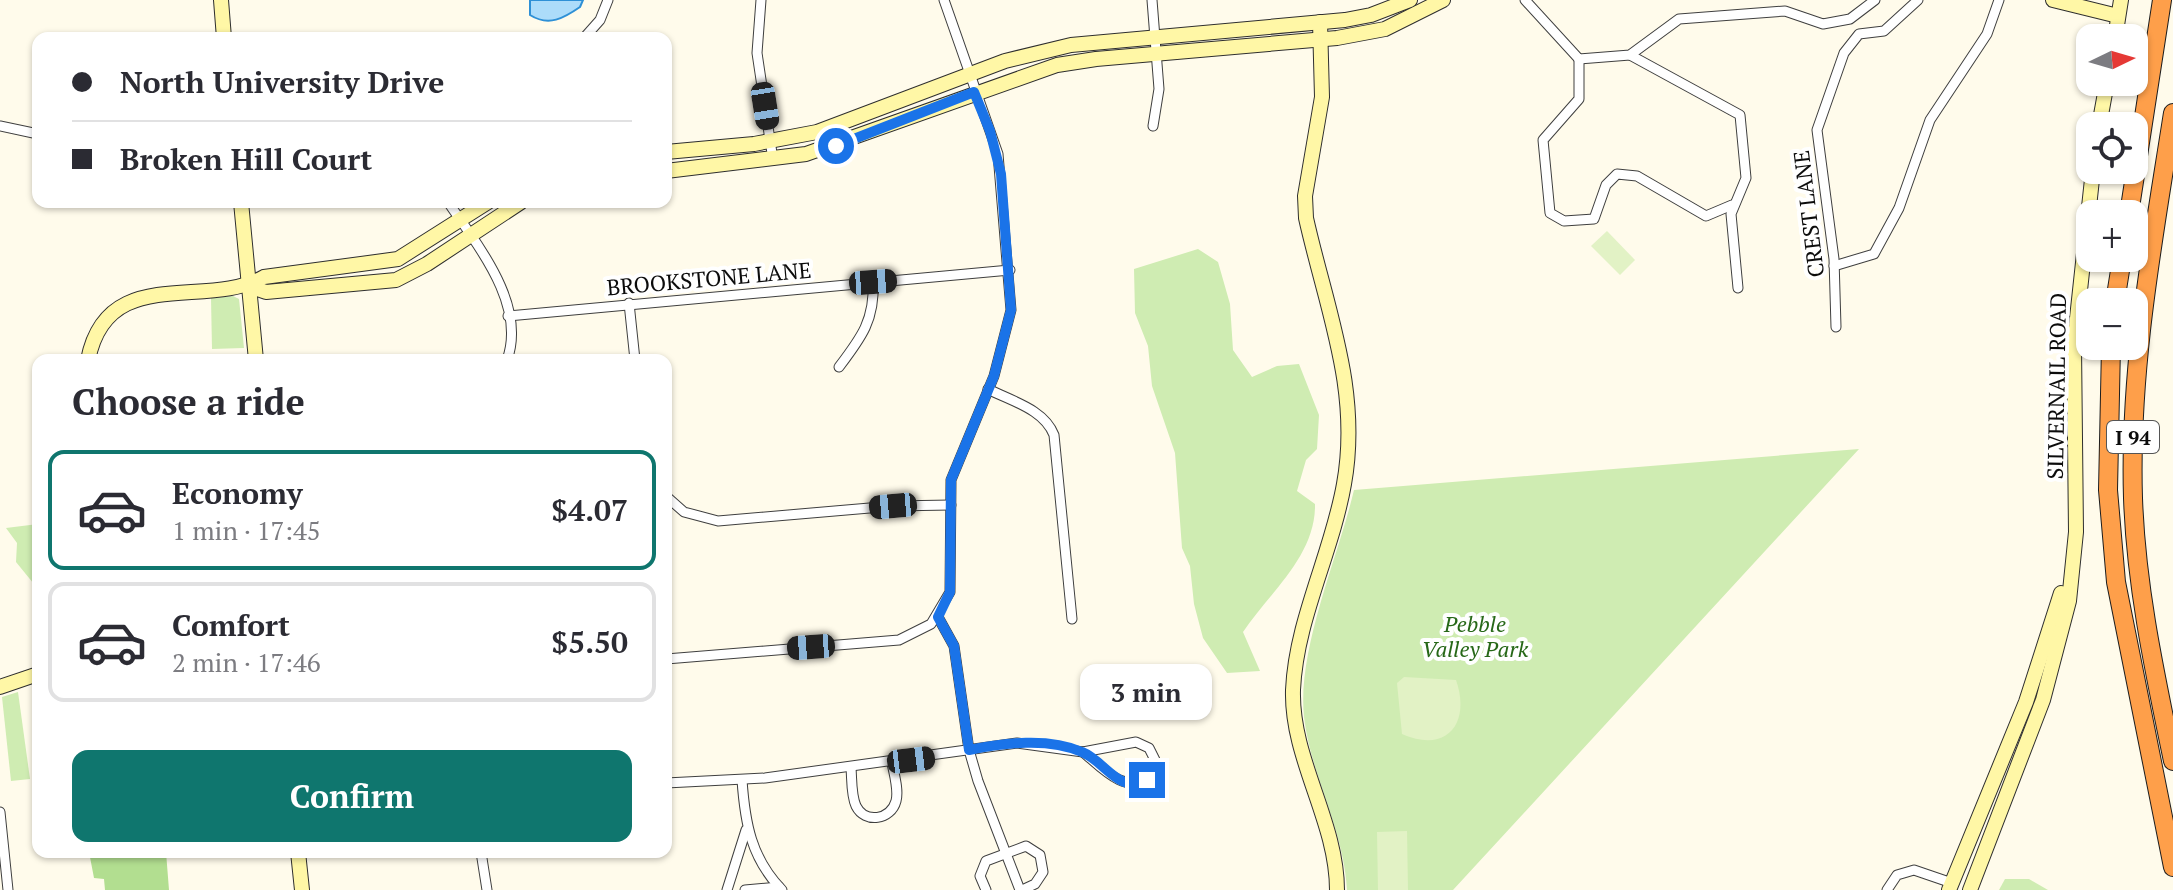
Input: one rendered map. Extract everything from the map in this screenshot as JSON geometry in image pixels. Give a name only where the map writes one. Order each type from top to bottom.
[{"type":"highway","points":[[2131,200],[2162,0]]},
{"type":"highway","name":"I 94","points":[[2173,113],[2146,280],[2136,364],[2132,456],[2136,550],[2153,664],[2173,761]]},
{"type":"highway","name":"I 94","points":[[2110,360],[2106,430],[2111,542],[2123,629],[2173,867]]},
{"type":"street","points":[[221,0],[224,32]]},
{"type":"street","points":[[589,32],[600,20],[608,0]]},
{"type":"street","points":[[761,0],[757,53],[773,160]]},
{"type":"street","points":[[672,659],[899,640],[938,617],[950,592],[951,480],[988,389],[1011,310],[998,154],[944,0]]},
{"type":"street","points":[[1152,0],[1159,99],[1153,126]]},
{"type":"street","points":[[672,152],[771,142],[848,123],[1036,52],[1089,42],[1371,15],[1410,0]]},
{"type":"street","points":[[672,170],[773,160],[859,138],[974,92],[1057,65],[1321,39],[1385,29],[1443,0]]},
{"type":"street","points":[[1525,0],[1579,59],[1579,99],[1543,140],[1550,213],[1564,221],[1594,219],[1606,185],[1617,174],[1637,176],[1706,216],[1732,205]]},
{"type":"street","points":[[1579,59],[1630,55],[1679,19],[1785,11],[1823,24],[1850,19],[1875,0]]},
{"type":"street","name":"CREST LANE","points":[[1836,327],[1834,266],[1817,130],[1844,53],[1859,34],[1884,31],[1918,0]]},
{"type":"street","points":[[2053,0],[2118,16]]},
{"type":"street","points":[[2117,24],[2121,0]]},
{"type":"street","points":[[1834,266],[1874,254],[1899,208],[1930,120],[1987,34],[1999,1]]},
{"type":"street","points":[[1320,22],[1319,128],[1305,202],[1346,378],[1349,445],[1340,506],[1296,661],[1293,708],[1299,741],[1331,842],[1337,890]]},
{"type":"street","points":[[1630,55],[1740,115],[1746,178],[1732,205],[1738,288]]},
{"type":"street","points":[[0,126],[32,133]]},
{"type":"street","points":[[706,149],[708,167]]},
{"type":"street","name":"SILVERNAIL ROAD","points":[[1970,890],[2043,700],[2069,601],[2076,512],[2074,346],[2091,184]]},
{"type":"street","points":[[242,208],[255,354]]},
{"type":"street","points":[[452,208],[496,277],[508,316],[507,354]]},
{"type":"street","points":[[249,286],[264,277],[398,259],[479,208]]},
{"type":"street","points":[[90,354],[101,328],[133,301],[154,294],[249,286],[266,292],[348,286],[410,274],[512,208]]},
{"type":"street","points":[[347,268],[348,286]]},
{"type":"street","name":"BROOKSTONE LANE","points":[[508,316],[1010,270]]},
{"type":"street","points":[[839,367],[869,324],[874,306],[873,282]]},
{"type":"street","points":[[629,303],[634,354]]},
{"type":"street","points":[[988,389],[1039,414],[1049,422],[1054,435],[1072,619]]},
{"type":"street","points":[[672,501],[684,512],[718,521],[893,506],[951,505]]},
{"type":"street","name":"SILVERNAIL ROAD","points":[[1951,886],[2036,677],[2073,554]]},
{"type":"street","points":[[938,617],[954,646],[969,750],[1005,851],[1021,890],[1040,879],[1042,859],[1026,846],[1005,851],[990,858],[982,866],[980,876],[986,890]]},
{"type":"street","points":[[0,687],[32,676]]},
{"type":"street","points":[[672,783],[742,780],[851,768],[1017,743],[1083,752],[1140,743],[1151,751],[1155,768],[1147,780],[1128,784],[1083,752]]},
{"type":"street","points":[[851,768],[856,805],[865,815],[878,817],[886,815],[896,800],[892,763]]},
{"type":"street","points":[[742,780],[746,827],[760,862],[781,888]]},
{"type":"street","points":[[0,812],[8,890]]},
{"type":"street","points":[[727,890],[746,827]]},
{"type":"street","points":[[299,858],[302,890]]},
{"type":"street","points":[[482,858],[487,890]]},
{"type":"street","points":[[1887,890],[1897,875],[1914,870],[1951,886]]},
{"type":"street","points":[[745,890],[781,888]]},
{"type":"green space","points":[[1607,231],[1635,260],[1620,275],[1591,246]]},
{"type":"green space","points":[[1198,249],[1218,262],[1230,304],[1233,350],[1252,377],[1277,366],[1299,364],[1319,415],[1317,449],[1306,460],[1297,491],[1315,504],[1308,540],[1289,573],[1243,632],[1260,671],[1227,673],[1203,638],[1194,604],[1190,566],[1182,548],[1175,453],[1152,386],[1148,346],[1135,313],[1134,269]]},
{"type":"green space","points":[[233,296],[239,299],[244,348],[212,349],[211,298]]},
{"type":"green space","name":"Pebble Valley Park","points":[[1859,449],[1453,890],[1347,890],[1340,846],[1308,739],[1303,691],[1320,604],[1354,490]]},
{"type":"green space","points":[[32,525],[32,582],[16,562],[17,543],[6,528]]},
{"type":"green space","points":[[1404,677],[1456,680],[1460,709],[1452,731],[1432,740],[1402,734],[1397,683]]},
{"type":"green space","points":[[18,692],[30,779],[11,781],[2,697]]},
{"type":"green space","points":[[1407,831],[1408,890],[1378,890],[1377,832]]},
{"type":"green space","points":[[90,858],[166,858],[169,890],[105,890],[104,879],[94,878]]},
{"type":"green space","points":[[2005,879],[2029,879],[2048,890],[1999,890]]},
{"type":"water","points":[[530,0],[583,0],[574,11],[550,21],[530,15]]},
{"type":"route","points":[[836,146],[974,92],[998,154],[1011,310],[994,376],[951,480],[953,560],[950,592],[938,617],[954,646],[969,750],[997,744],[1047,745],[1083,752],[1124,783],[1140,784],[1147,780]]}]
